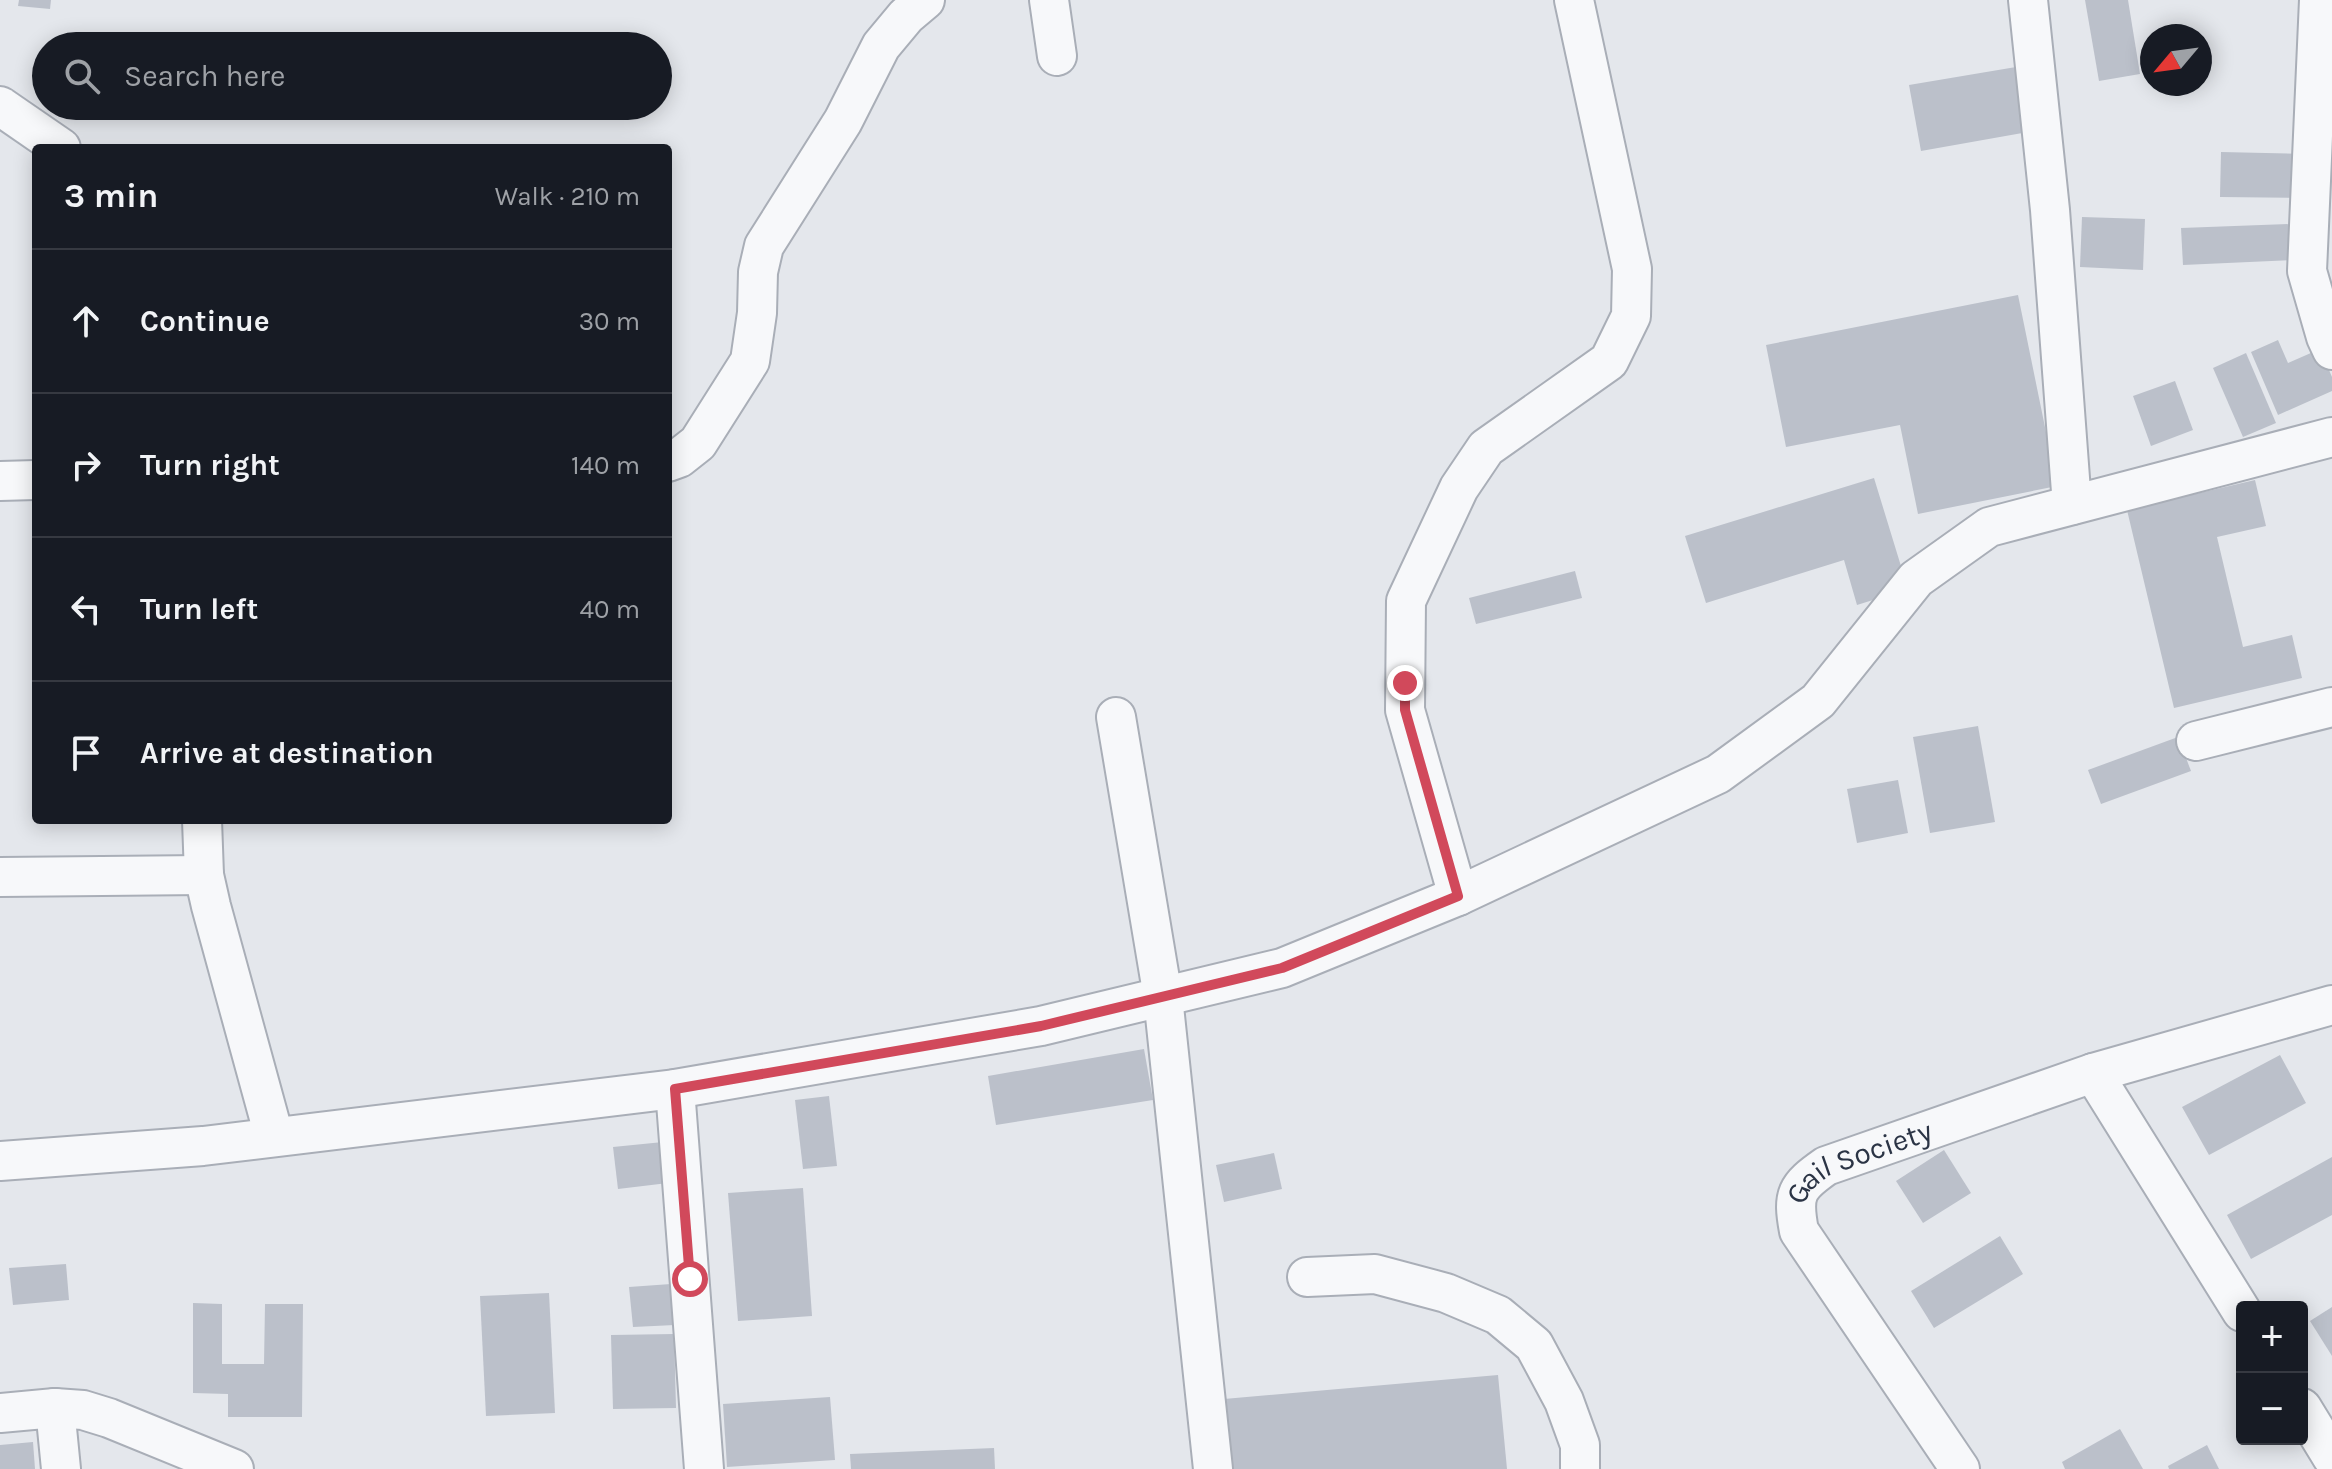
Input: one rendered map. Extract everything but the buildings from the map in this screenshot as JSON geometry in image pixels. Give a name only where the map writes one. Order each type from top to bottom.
[{"type":"street","points":[[672,461],[698,443],[750,361],[757,313],[758,272],[764,246],[843,121],[881,46],[906,16],[925,0]]},
{"type":"street","points":[[1049,0],[1057,56]]},
{"type":"street","points":[[1458,896],[1405,710],[1406,601],[1459,488],[1486,448],[1609,361],[1631,316],[1632,269],[1574,0]]},
{"type":"street","points":[[2028,0],[2050,210],[2072,505]]},
{"type":"street","points":[[2319,0],[2307,271],[2332,350]]},
{"type":"street","points":[[0,106],[55,144]]},
{"type":"street","points":[[0,1161],[203,1146],[675,1089],[1041,1026],[1282,968],[1458,896],[1718,774],[1818,701],[1916,579],[1989,527],[2332,437]]},
{"type":"street","points":[[0,481],[32,480]]},
{"type":"street","points":[[2196,741],[2332,707]]},
{"type":"street","points":[[1116,717],[1163,997],[1213,1469]]},
{"type":"street","points":[[202,824],[204,875],[211,906],[274,1136]]},
{"type":"street","points":[[0,877],[204,875]]},
{"type":"street","name":"Gail Society","points":[[1960,1469],[1799,1231],[1795,1208],[1803,1183],[1826,1166],[2093,1073],[2332,1005]]},
{"type":"street","points":[[2093,1073],[2236,1302]]},
{"type":"street","points":[[675,1089],[704,1469]]},
{"type":"street","points":[[1307,1277],[1375,1274],[1446,1293],[1498,1315],[1534,1345],[1564,1401],[1580,1445],[1580,1469]]},
{"type":"street","points":[[0,1413],[55,1408],[83,1410],[234,1469]]},
{"type":"street","points":[[55,1408],[61,1469]]},
{"type":"street","points":[[2308,1418],[2332,1457]]},
{"type":"route","points":[[690,1279],[675,1089],[1041,1026],[1282,968],[1458,896],[1405,710],[1405,683]]}]
